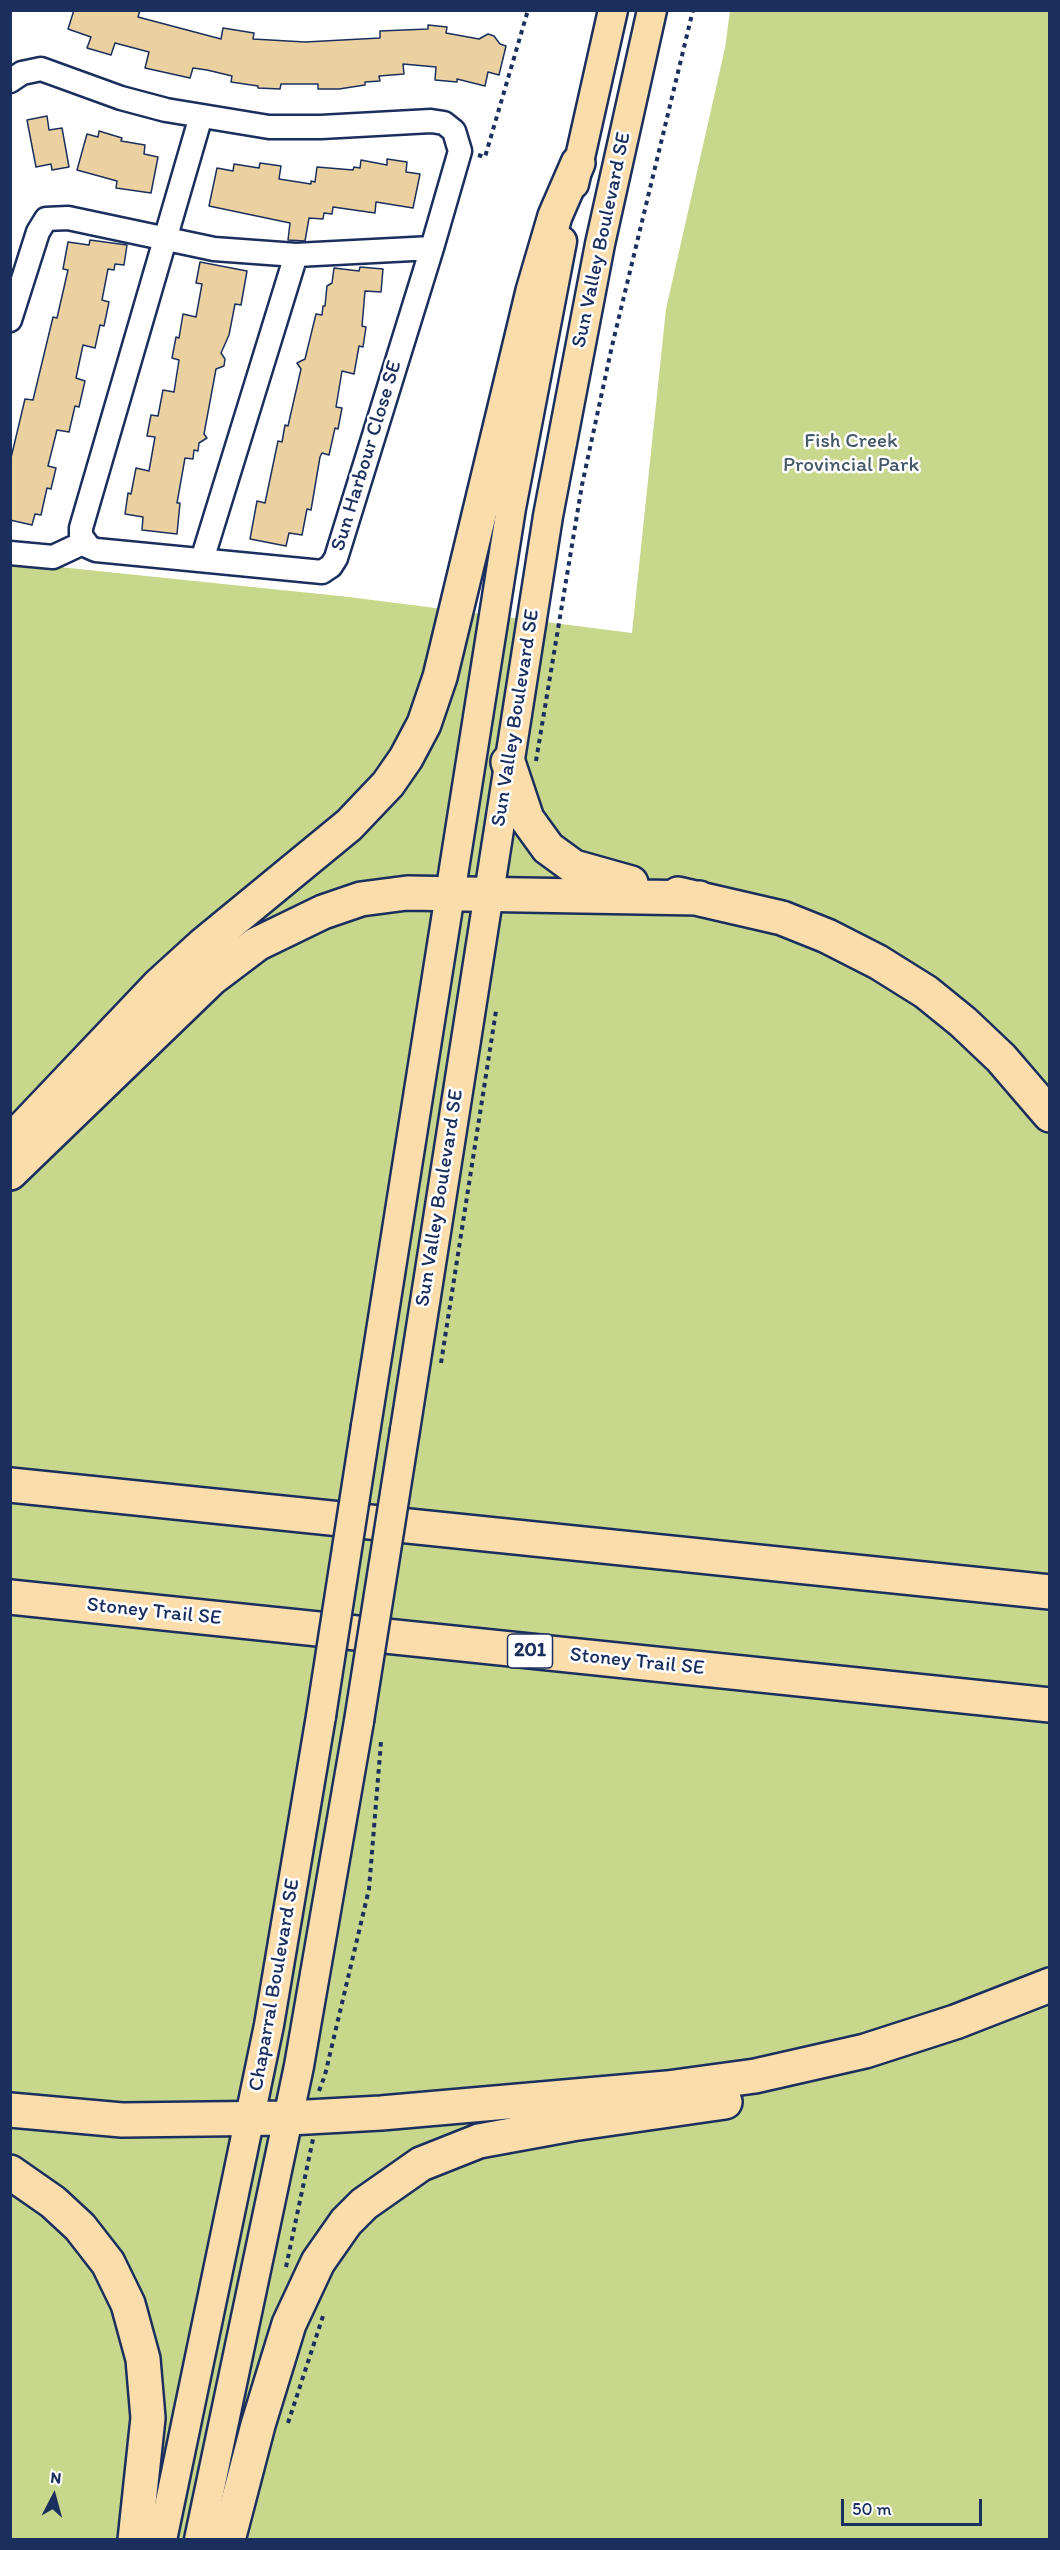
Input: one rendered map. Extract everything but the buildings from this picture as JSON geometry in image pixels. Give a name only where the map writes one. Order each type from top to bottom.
[{"type":"highway","points":[[10,1142],[158,986],[203,945],[349,825],[388,784],[406,758],[424,724],[440,677],[530,300],[555,216],[578,163]]},
{"type":"highway","points":[[522,765],[527,819],[543,843],[560,858],[593,874],[738,906],[801,925],[860,951],[943,1005],[978,1035],[1050,1115]]},
{"type":"highway","points":[[10,1173],[196,993],[257,944],[312,916],[361,899],[396,894],[699,898]]},
{"type":"highway","points":[[10,1485],[1050,1592]]},
{"type":"highway","name":"Stoney Trail SE","points":[[10,1597],[1050,1705]]},
{"type":"highway","points":[[228,2540],[278,2354],[295,2309],[318,2262],[346,2222],[364,2204],[400,2176],[440,2154],[504,2135],[664,2112],[789,2088],[922,2043],[999,2006],[1050,1985]]},
{"type":"highway","points":[[10,2110],[114,2120],[250,2119],[301,2124],[372,2114],[612,2094],[755,2076],[865,2051],[999,2006]]},
{"type":"highway","points":[[10,2172],[53,2202],[80,2227],[108,2263],[128,2304],[143,2359],[148,2418],[135,2540]]},
{"type":"main road","name":"Sun Valley Boulevard SE","points":[[366,1426],[511,507],[578,163],[613,10]]},
{"type":"main road","name":"Sun Valley Boulevard SE","points":[[405,1430],[488,894],[522,765],[548,516],[582,332],[652,10]]},
{"type":"main road","name":"Chaparral Boulevard SE","points":[[162,2540],[250,2119],[288,1919],[366,1426]]},
{"type":"main road","name":"Chaparral Boulevard SE","points":[[199,2540],[301,2124],[359,1721],[405,1430]]},
{"type":"street","points":[[10,81],[22,74],[41,69],[121,98],[201,116],[269,127],[438,122],[454,130],[460,151]]},
{"type":"street","points":[[10,553],[54,557],[85,542],[81,528],[201,116]]},
{"type":"street","name":"Sun Harbour Close SE","points":[[85,542],[96,550],[316,573],[327,570],[334,562],[460,151]]},
{"type":"street","points":[[10,320],[38,232],[46,219],[68,218],[214,249],[296,255],[432,248]]},
{"type":"street","points":[[202,560],[296,255]]},
{"type":"path","points":[[460,151],[485,156],[528,10]]},
{"type":"path","points":[[522,765],[562,594],[582,485],[614,337],[693,10]]},
{"type":"path","points":[[318,2093],[325,2075],[369,1889],[381,1739]]},
{"type":"path","points":[[286,2269],[298,2219],[301,2124]]},
{"type":"green space","name":"Fish Creek Provincial Park","points":[[730,11],[1049,11],[1049,2539],[11,2540],[11,562],[349,597],[632,633],[666,309],[725,48]]}]
